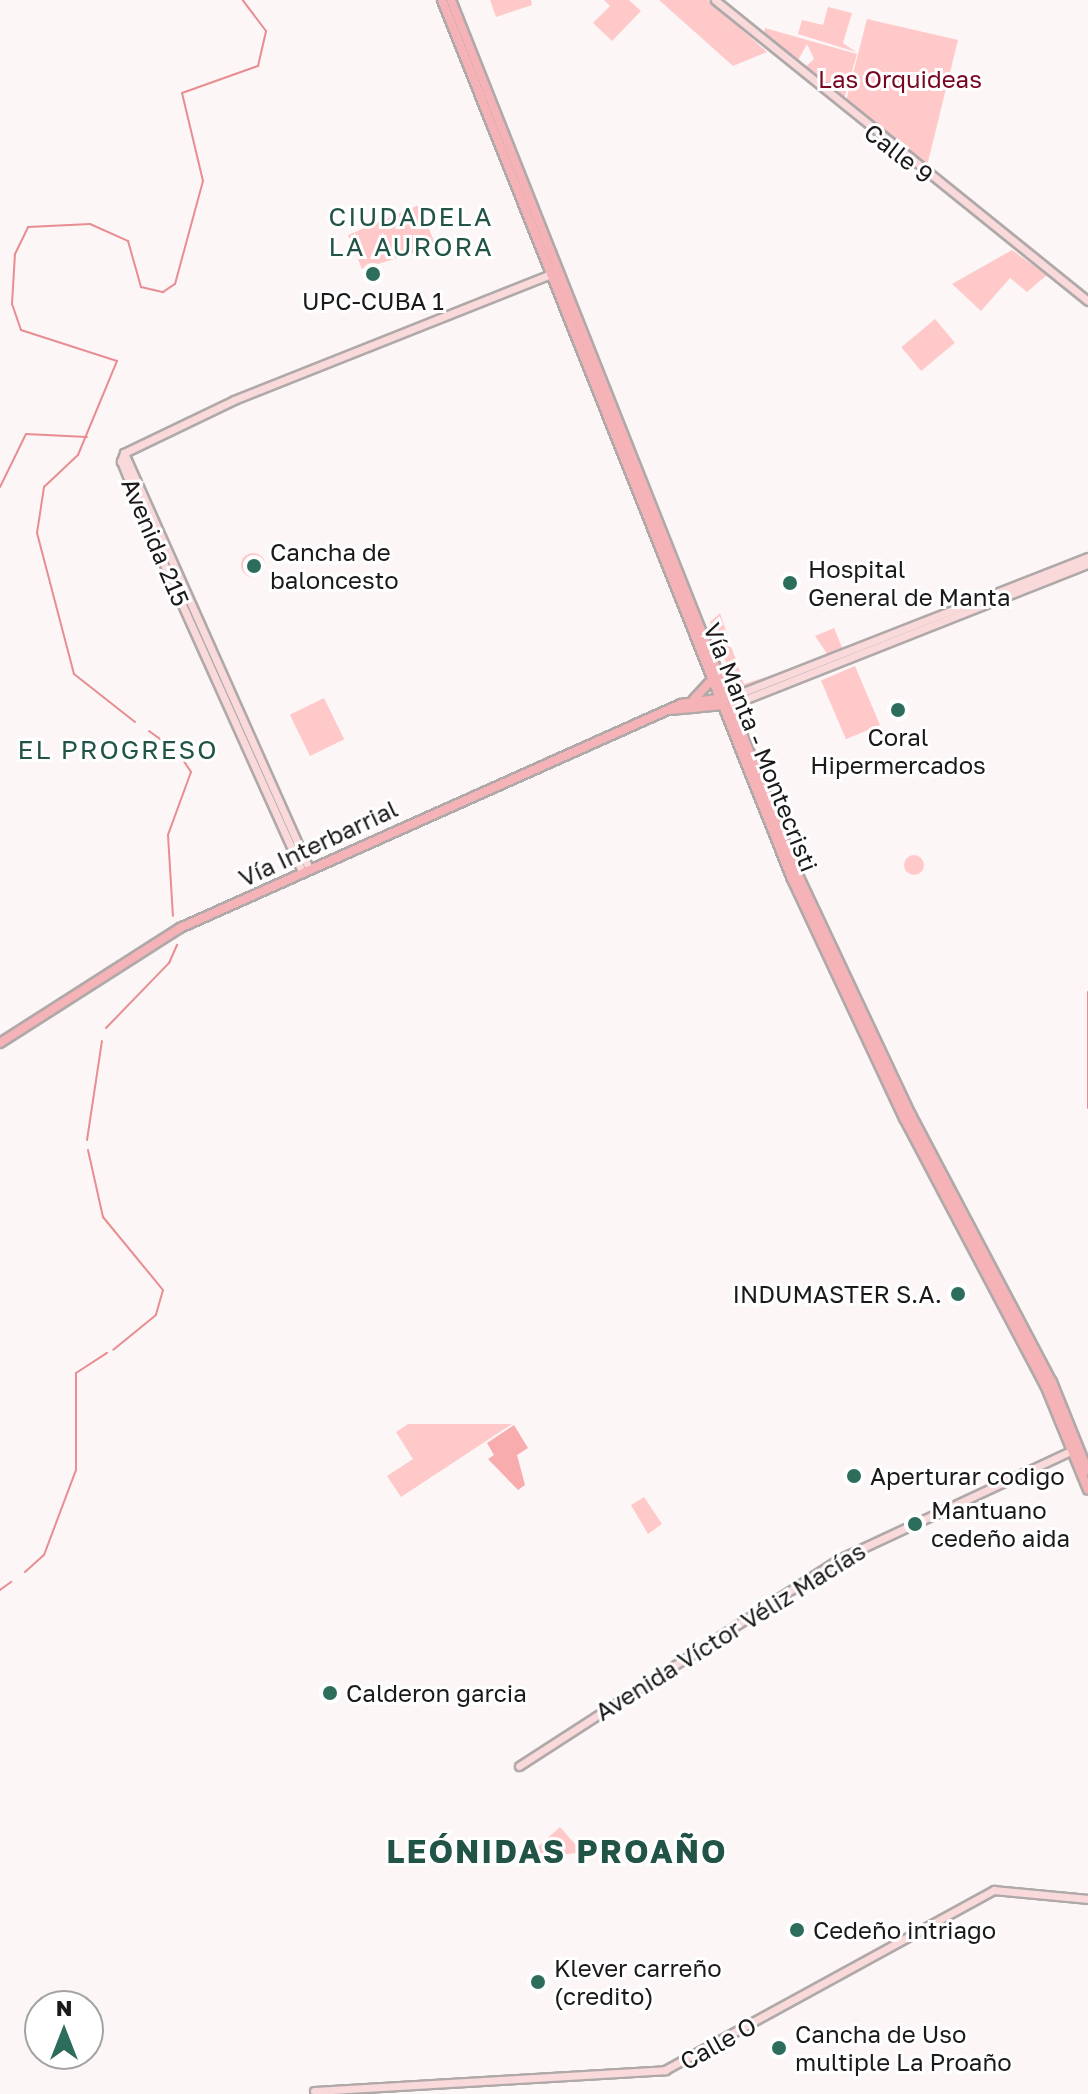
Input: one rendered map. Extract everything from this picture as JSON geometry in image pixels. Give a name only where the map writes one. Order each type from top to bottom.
[{"type":"main road","name":"Vía Manta - Montecristi","points":[[442,0],[556,272],[725,702],[873,1039],[1088,1471]]},
{"type":"main road","name":"Vía Manta - Montecristi","points":[[451,0],[712,680],[725,702]]},
{"type":"main road","points":[[693,700],[712,680]]},
{"type":"main road","name":"Vía Interbarrial","points":[[0,1043],[133,951],[669,710],[693,700],[725,702]]},
{"type":"main road","name":"Vía Interbarrial","points":[[669,710],[725,702]]},
{"type":"main road","name":"Vía Manta - Montecristi","points":[[1076,1448],[1088,1490]]},
{"type":"street","name":"Calle 9","points":[[715,0],[1088,301]]},
{"type":"street","name":"Avenida 215","points":[[306,871],[124,453],[234,400],[556,272]]},
{"type":"street","name":"Vía Interbarrial","points":[[1037,582],[1088,557]]},
{"type":"street","name":"Vía Interbarrial","points":[[725,702],[1088,564]]},
{"type":"street","name":"Avenida Víctor Véliz Macías","points":[[519,1766],[839,1559],[1076,1448]]},
{"type":"street","name":"Calle O","points":[[314,2091],[665,2070],[994,1890],[1088,1899]]},
{"type":"green space","points":[[490,0],[531,0],[532,5],[496,17]]},
{"type":"green space","points":[[604,0],[629,0],[641,11],[612,41],[593,23],[610,6]]},
{"type":"green space","points":[[659,0],[708,0],[767,52],[733,66]]},
{"type":"green space","points":[[828,7],[852,13],[843,43],[856,52],[798,34],[802,20],[823,25]]},
{"type":"green space","name":"Las Orquideas","points":[[867,19],[958,40],[926,170],[845,105]]},
{"type":"green space","points":[[765,28],[857,54],[842,106],[762,42]],"holes":[[[807,44],[814,59],[803,69],[796,64]]]},
{"type":"green space","points":[[419,205],[436,246],[362,269],[348,235]]},
{"type":"green space","points":[[1012,250],[1047,275],[1027,292],[1010,278],[981,311],[952,284]]},
{"type":"green space","points":[[935,319],[955,343],[921,371],[901,347]]},
{"type":"green space","name":"Cancha de baloncesto","points":[[253,553],[261,557],[265,565],[261,573],[253,577],[245,573],[241,565],[245,557]]},
{"type":"green space","points":[[720,613],[744,684],[815,661],[737,691],[710,622]]},
{"type":"green space","points":[[834,628],[844,652],[830,658],[815,636]]},
{"type":"green space","points":[[855,666],[880,725],[846,739],[821,680]]},
{"type":"green space","points":[[324,698],[344,739],[310,756],[290,715]]},
{"type":"green space","points":[[914,855],[921,858],[924,865],[921,872],[914,875],[907,872],[904,865],[907,858]]},
{"type":"green space","points":[[408,1424],[512,1424],[401,1497],[387,1476],[413,1459],[396,1432]]},
{"type":"green space","points":[[644,1497],[662,1524],[648,1534],[631,1505]]},
{"type":"green space","points":[[560,1827],[582,1852],[533,1859],[532,1852]]},
{"type":"green space","name":"Cancha de Uso multiple La Proaño","points":[[779,2038],[786,2041],[789,2048],[786,2055],[779,2058],[772,2055],[769,2048],[772,2041]]},
{"type":"shaded area","points":[[514,1425],[528,1448],[517,1455],[525,1485],[518,1490],[488,1459],[494,1455],[487,1443]]},
{"type":"waterway","points":[[135,722],[74,674],[37,533],[44,487],[78,455],[117,361],[21,330],[12,304],[15,254],[28,227],[90,224],[128,241],[141,287],[163,292],[175,284],[203,181],[182,93],[258,66],[266,31],[243,0]]},
{"type":"waterway","points":[[0,487],[26,434],[87,437]]},
{"type":"waterway","points":[[149,731],[178,752],[191,772],[168,835],[173,916]]},
{"type":"waterway","points":[[106,1028],[169,963],[177,945]]},
{"type":"waterway","points":[[1088,992],[1088,1108]]},
{"type":"waterway","points":[[87,1140],[102,1041]]},
{"type":"waterway","points":[[88,1150],[103,1217],[163,1290],[156,1315],[113,1350]]},
{"type":"waterway","points":[[25,1572],[44,1555],[76,1470],[76,1373],[107,1353]]},
{"type":"waterway","points":[[0,1590],[11,1582]]},
{"type":"place","name":"UPC-CUBA 1","points":[[373,274]]},
{"type":"place","name":"Cancha de baloncesto","points":[[254,566]]},
{"type":"place","name":"Hospital General de Manta","points":[[790,583]]},
{"type":"place","name":"Coral Hipermercados","points":[[898,710]]},
{"type":"place","name":"INDUMASTER S.A.","points":[[958,1294]]},
{"type":"place","name":"Aperturar codigo","points":[[854,1476]]},
{"type":"place","name":"Mantuano cedeño aida","points":[[915,1524]]},
{"type":"place","name":"Calderon garcia","points":[[330,1693]]},
{"type":"place","name":"Cedeño intriago","points":[[797,1930]]},
{"type":"place","name":"Klever carreño (credito)","points":[[538,1982]]},
{"type":"place","name":"Cancha de Uso multiple La Proaño","points":[[779,2048]]},
{"type":"district","name":"CIUDADELA LA AURORA","points":[[411,232]]},
{"type":"district","name":"EL PROGRESO","points":[[118,750]]},
{"type":"district","name":"LEÓNIDAS PROAÑO","points":[[557,1851]]}]
